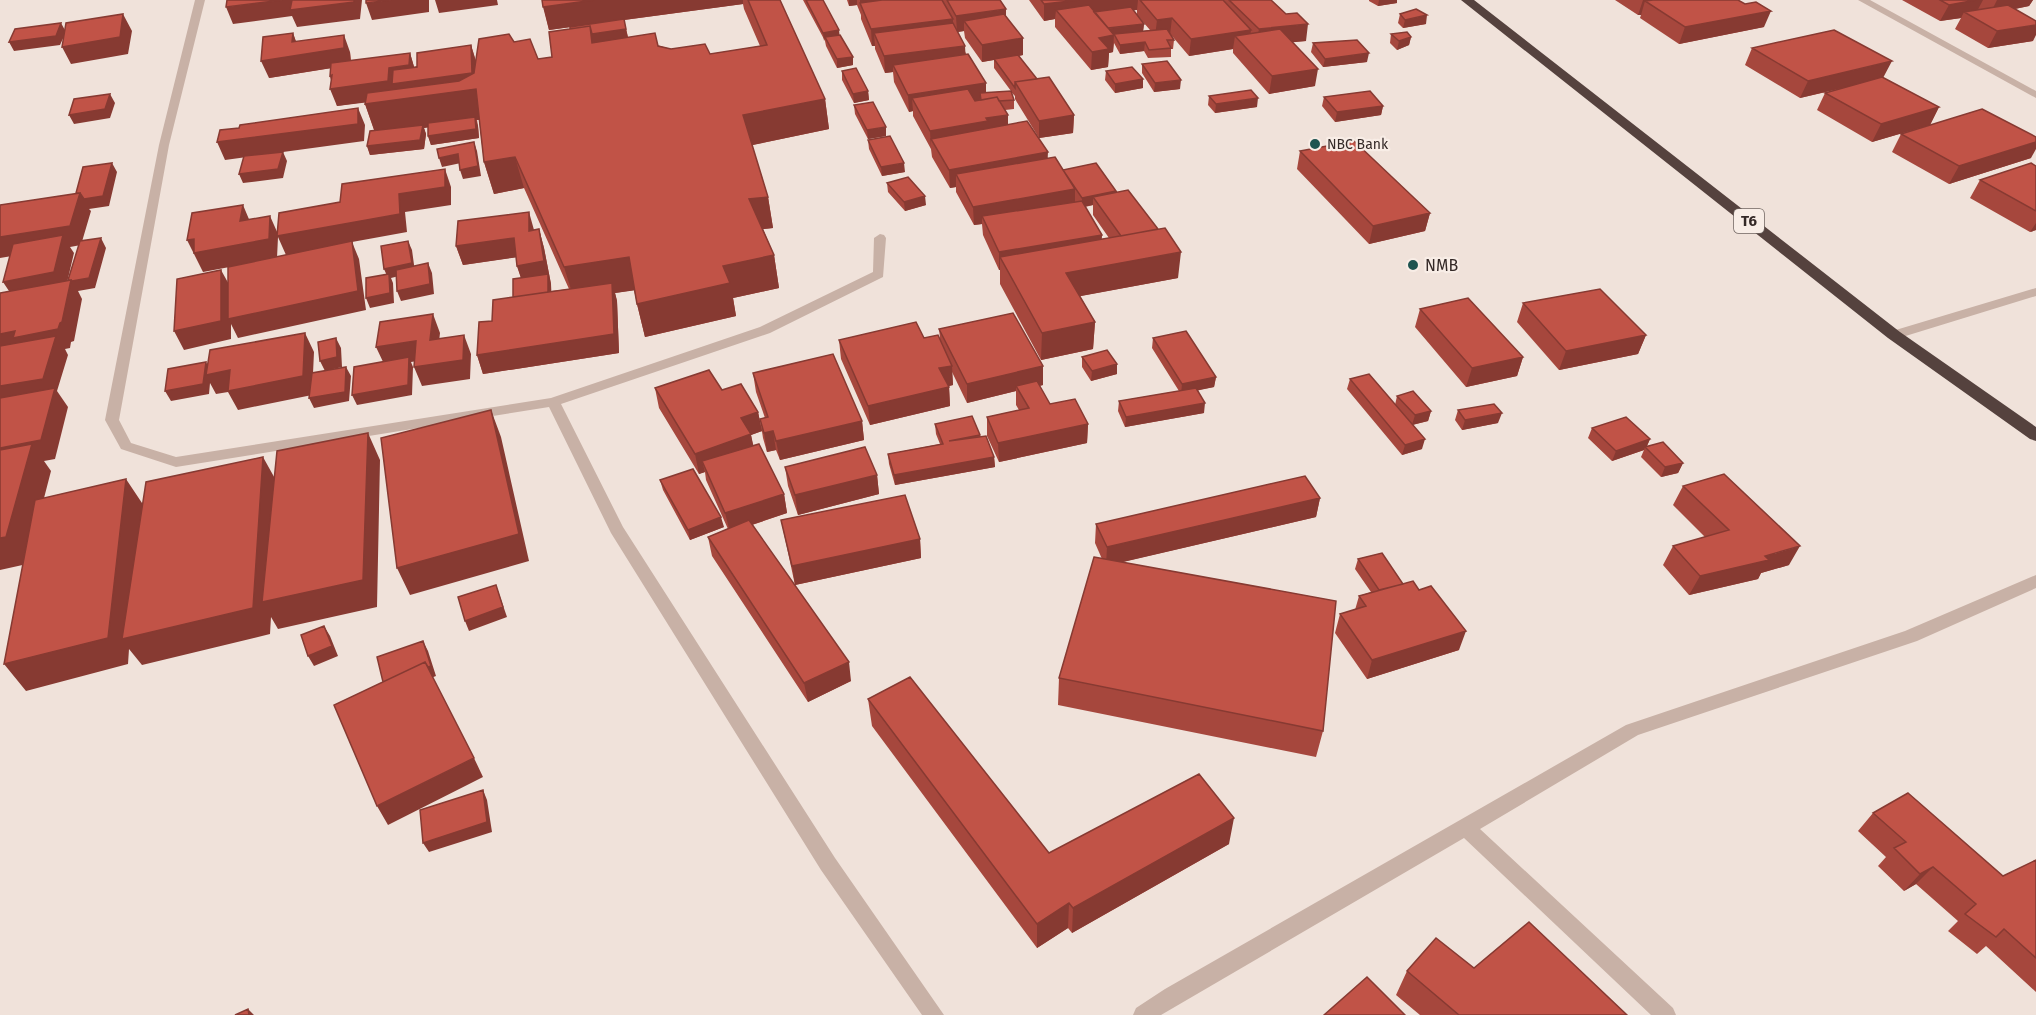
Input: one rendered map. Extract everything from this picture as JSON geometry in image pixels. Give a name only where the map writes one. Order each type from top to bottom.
[{"type":"highway","name":"T6","points":[[1467,0],[1894,335],[2036,435]]},
{"type":"street","points":[[200,0],[164,145],[112,420],[126,446],[176,462],[553,402],[765,330],[879,274],[880,238]]},
{"type":"street","points":[[1863,0],[2036,95]]},
{"type":"street","points":[[1894,335],[2036,292]]},
{"type":"street","points":[[553,402],[622,538],[828,864],[934,1015]]},
{"type":"street","points":[[1143,1015],[1172,996],[1632,730],[1911,636],[2036,581]]},
{"type":"street","points":[[1466,828],[1666,1015]]},
{"type":"building","points":[[227,0],[282,0],[226,7]]},
{"type":"building","points":[[292,0],[354,0],[354,2],[290,10]]},
{"type":"building","points":[[366,0],[391,0],[366,3]]},
{"type":"building","points":[[542,0],[594,0],[543,7]]},
{"type":"building","points":[[748,0],[780,0],[825,99],[743,115],[768,197],[749,199],[774,255],[723,266],[730,283],[637,304],[629,257],[564,267],[515,157],[484,162],[476,89],[365,104],[367,93],[459,81],[474,73],[479,39],[509,34],[514,42],[530,39],[538,59],[552,57],[549,32],[590,26],[592,43],[655,33],[658,46],[671,49],[705,44],[710,54],[767,45]]},
{"type":"building","points":[[806,0],[823,0],[839,30],[823,33]]},
{"type":"building","points":[[882,0],[942,0],[953,19],[871,29],[860,3]]},
{"type":"building","points":[[947,0],[1000,0],[1006,9],[956,16]]},
{"type":"building","points":[[1041,0],[1079,0],[1044,4]]},
{"type":"building","points":[[1140,0],[1223,0],[1251,30],[1191,39],[1172,18],[1157,20]]},
{"type":"building","points":[[1229,0],[1271,0],[1286,14],[1297,13],[1308,24],[1259,29]]},
{"type":"building","points":[[1738,0],[1745,4],[1756,2],[1771,11],[1685,27],[1645,1]]},
{"type":"building","points":[[1940,0],[1976,0],[1949,5]]},
{"type":"building","points":[[1089,5],[1114,35],[1099,38],[1109,49],[1092,52],[1056,10]]},
{"type":"building","points":[[2008,5],[2036,21],[2036,25],[1997,31],[1964,12]]},
{"type":"building","points":[[1131,7],[1144,24],[1108,28],[1094,12]]},
{"type":"building","points":[[1416,9],[1427,15],[1405,20],[1400,14]]},
{"type":"building","points":[[123,14],[120,37],[62,47],[66,23]]},
{"type":"building","points":[[1004,14],[1023,38],[982,45],[964,21]]},
{"type":"building","points":[[624,19],[626,29],[592,34],[590,26],[570,29],[570,27]]},
{"type":"building","points":[[61,23],[56,36],[9,42],[15,29]]},
{"type":"building","points":[[953,23],[965,46],[884,56],[874,33]]},
{"type":"building","points":[[1167,29],[1174,40],[1167,40],[1171,48],[1149,50],[1145,42],[1120,45],[1114,34]]},
{"type":"building","points":[[1280,29],[1318,69],[1272,76],[1235,36]]},
{"type":"building","points":[[1834,30],[1892,61],[1808,81],[1752,48]]},
{"type":"building","points":[[1407,32],[1411,37],[1399,41],[1391,34]]},
{"type":"building","points":[[293,33],[292,42],[344,35],[344,48],[261,61],[263,37]]},
{"type":"building","points":[[840,35],[853,57],[837,59],[825,37]]},
{"type":"building","points":[[1357,40],[1369,53],[1325,59],[1313,43]]},
{"type":"building","points":[[471,45],[472,73],[392,84],[393,70],[417,67],[417,53]]},
{"type":"building","points":[[410,53],[409,65],[389,68],[388,81],[330,89],[331,63]]},
{"type":"building","points":[[968,54],[986,83],[908,95],[893,65]]},
{"type":"building","points":[[1018,55],[1037,79],[1015,82],[1015,88],[994,59]]},
{"type":"building","points":[[1167,61],[1181,80],[1155,83],[1142,64]]},
{"type":"building","points":[[1132,67],[1143,79],[1115,84],[1106,71]]},
{"type":"building","points":[[856,68],[868,91],[853,94],[842,71]]},
{"type":"building","points":[[1049,77],[1074,115],[1039,121],[1015,82]]},
{"type":"building","points":[[1882,77],[1939,107],[1881,124],[1825,93]]},
{"type":"building","points":[[968,89],[975,101],[997,97],[1008,115],[986,118],[988,121],[930,131],[912,98]]},
{"type":"building","points":[[1251,90],[1258,98],[1216,104],[1209,96]]},
{"type":"building","points":[[1011,91],[1014,100],[999,101],[997,97],[981,100],[980,93]]},
{"type":"building","points":[[1370,91],[1383,106],[1337,112],[1324,97]]},
{"type":"building","points":[[110,94],[105,109],[69,115],[74,99]]},
{"type":"building","points":[[873,102],[886,127],[867,130],[854,105]]},
{"type":"building","points":[[358,108],[358,124],[217,142],[220,130],[239,128],[240,125]]},
{"type":"building","points":[[1982,109],[2036,137],[2036,142],[1959,166],[1901,134]]},
{"type":"building","points":[[475,117],[476,129],[428,136],[428,123]]},
{"type":"building","points":[[1027,121],[1048,152],[949,170],[931,139]]},
{"type":"building","points":[[423,125],[420,140],[367,146],[370,131]]},
{"type":"building","points":[[890,136],[904,163],[881,167],[868,140]]},
{"type":"building","points":[[1354,141],[1430,213],[1373,226],[1300,151]]},
{"type":"building","points":[[474,142],[478,166],[460,170],[458,154],[439,158],[437,149]]},
{"type":"building","points":[[283,152],[278,169],[239,174],[244,156]]},
{"type":"building","points":[[1055,157],[1075,189],[973,207],[956,174]]},
{"type":"building","points":[[112,163],[103,196],[84,199],[80,193],[76,193],[83,167]]},
{"type":"building","points":[[1096,163],[1116,191],[1082,198],[1063,170]]},
{"type":"building","points":[[2031,163],[2036,166],[2036,211],[1980,180]]},
{"type":"building","points":[[445,169],[445,187],[399,194],[400,214],[277,236],[279,213],[340,202],[342,184]]},
{"type":"building","points":[[908,177],[925,196],[904,202],[887,183]]},
{"type":"building","points":[[1128,190],[1158,229],[1121,236],[1093,197]]},
{"type":"building","points":[[80,193],[70,226],[0,237],[0,205]]},
{"type":"building","points":[[1082,201],[1102,235],[999,252],[982,216]]},
{"type":"building","points":[[243,205],[240,221],[270,216],[269,239],[194,253],[194,239],[187,240],[192,213]]},
{"type":"building","points":[[529,212],[529,231],[539,229],[544,261],[517,266],[514,238],[456,246],[458,221]]},
{"type":"building","points":[[1165,228],[1181,252],[1066,273],[1095,322],[1042,333],[1000,257]]},
{"type":"building","points":[[63,235],[54,272],[3,282],[13,244]]},
{"type":"building","points":[[101,238],[89,278],[68,280],[80,241]]},
{"type":"building","points":[[352,241],[358,291],[228,319],[228,267]]},
{"type":"building","points":[[408,241],[412,263],[384,269],[381,246]]},
{"type":"building","points":[[428,263],[430,284],[397,291],[396,270]]},
{"type":"building","points":[[221,270],[221,321],[174,331],[177,279]]},
{"type":"building","points":[[389,274],[390,293],[366,298],[366,278]]},
{"type":"building","points":[[548,274],[548,292],[513,297],[513,279]]},
{"type":"building","points":[[71,280],[62,322],[58,329],[13,338],[15,331],[0,334],[0,293]]},
{"type":"building","points":[[612,283],[614,334],[477,355],[479,322],[492,321],[493,300]]},
{"type":"building","points":[[1600,289],[1646,335],[1566,351],[1523,303]]},
{"type":"building","points":[[1468,298],[1523,357],[1472,368],[1420,309]]},
{"type":"building","points":[[1013,313],[1043,366],[967,384],[939,329]]},
{"type":"building","points":[[433,314],[430,340],[464,335],[463,360],[414,367],[416,341],[376,347],[380,322]]},
{"type":"building","points":[[916,322],[924,338],[938,335],[952,366],[939,368],[949,387],[868,406],[839,340]]},
{"type":"building","points":[[1186,331],[1216,377],[1182,384],[1153,338]]},
{"type":"building","points":[[305,333],[303,376],[228,391],[230,370],[206,375],[210,350]]},
{"type":"building","points":[[56,336],[43,379],[0,386],[0,346]]},
{"type":"building","points":[[336,338],[337,357],[320,361],[318,342]]},
{"type":"building","points":[[1107,350],[1117,364],[1092,371],[1082,357]]},
{"type":"building","points":[[833,354],[862,421],[776,441],[773,431],[764,433],[760,419],[768,417],[753,373]]},
{"type":"building","points":[[409,357],[408,385],[352,395],[354,367]]},
{"type":"building","points":[[206,362],[203,384],[165,391],[168,369]]},
{"type":"building","points":[[346,367],[345,392],[309,398],[312,373]]},
{"type":"building","points":[[709,370],[722,390],[741,384],[758,412],[741,418],[751,434],[695,454],[655,388]]},
{"type":"building","points":[[1369,374],[1425,439],[1405,445],[1350,379]]},
{"type":"building","points":[[1037,381],[1050,404],[1075,399],[1088,424],[998,443],[987,417],[1029,408],[1016,386]]},
{"type":"building","points":[[55,388],[41,440],[0,448],[0,398]]},
{"type":"building","points":[[1196,388],[1205,403],[1126,417],[1119,401]]},
{"type":"building","points":[[1413,391],[1431,411],[1415,415],[1397,396]]},
{"type":"building","points":[[1494,404],[1502,413],[1465,420],[1458,410]]},
{"type":"building","points":[[491,410],[519,534],[397,568],[381,438]]},
{"type":"building","points":[[972,416],[980,435],[949,441],[986,436],[994,457],[894,475],[888,454],[943,444],[935,424]]},
{"type":"building","points":[[1626,417],[1650,439],[1616,451],[1592,428]]},
{"type":"building","points":[[368,433],[363,580],[262,602],[277,451]]},
{"type":"building","points":[[1663,442],[1683,463],[1665,467],[1645,447]]},
{"type":"building","points":[[32,444],[6,537],[0,538],[0,450]]},
{"type":"building","points":[[759,444],[784,494],[725,513],[702,461]]},
{"type":"building","points":[[865,447],[877,475],[795,495],[785,467]]},
{"type":"building","points":[[263,457],[253,608],[122,639],[146,482]]},
{"type":"building","points":[[693,469],[721,517],[688,530],[660,480]]},
{"type":"building","points":[[1724,474],[1800,546],[1765,556],[1769,560],[1700,576],[1673,546],[1729,530],[1683,486]]},
{"type":"building","points":[[1305,476],[1320,498],[1107,547],[1096,524]]},
{"type":"building","points":[[126,479],[108,638],[4,664],[35,500]]},
{"type":"building","points":[[905,495],[920,539],[792,566],[781,520]]},
{"type":"building","points":[[749,520],[849,662],[804,683],[708,537]]},
{"type":"building","points":[[1382,553],[1403,584],[1379,590],[1358,559]]},
{"type":"building","points":[[1094,557],[1336,601],[1323,731],[1059,678]]},
{"type":"building","points":[[1413,581],[1419,590],[1431,586],[1466,631],[1372,660],[1340,614],[1366,606],[1359,596]]},
{"type":"building","points":[[496,585],[503,607],[465,621],[458,597]]},
{"type":"building","points":[[324,626],[332,646],[308,656],[301,635]]},
{"type":"building","points":[[423,641],[431,666],[428,667],[425,662],[383,682],[377,657]]},
{"type":"building","points":[[425,662],[474,758],[377,806],[334,705]]},
{"type":"building","points":[[910,677],[1049,853],[1199,774],[1234,818],[1073,908],[1069,903],[1037,924],[868,699]]},
{"type":"building","points":[[483,790],[487,822],[423,843],[420,810]]},
{"type":"building","points":[[1908,793],[2003,876],[2036,860],[2036,958],[2004,929],[1996,937],[1965,914],[1976,904],[1933,867],[1920,874],[1894,848],[1906,842],[1873,813]]},
{"type":"building","points":[[1529,922],[1627,1015],[1459,1015],[1407,971],[1436,938],[1474,968]]},
{"type":"building","points":[[1367,977],[1405,1015],[1324,1015]]},
{"type":"building","points":[[248,1009],[249,1015],[235,1015]]},
{"type":"place","name":"NBC Bank","points":[[1315,144]]},
{"type":"place","name":"NMB","points":[[1413,265]]}]
